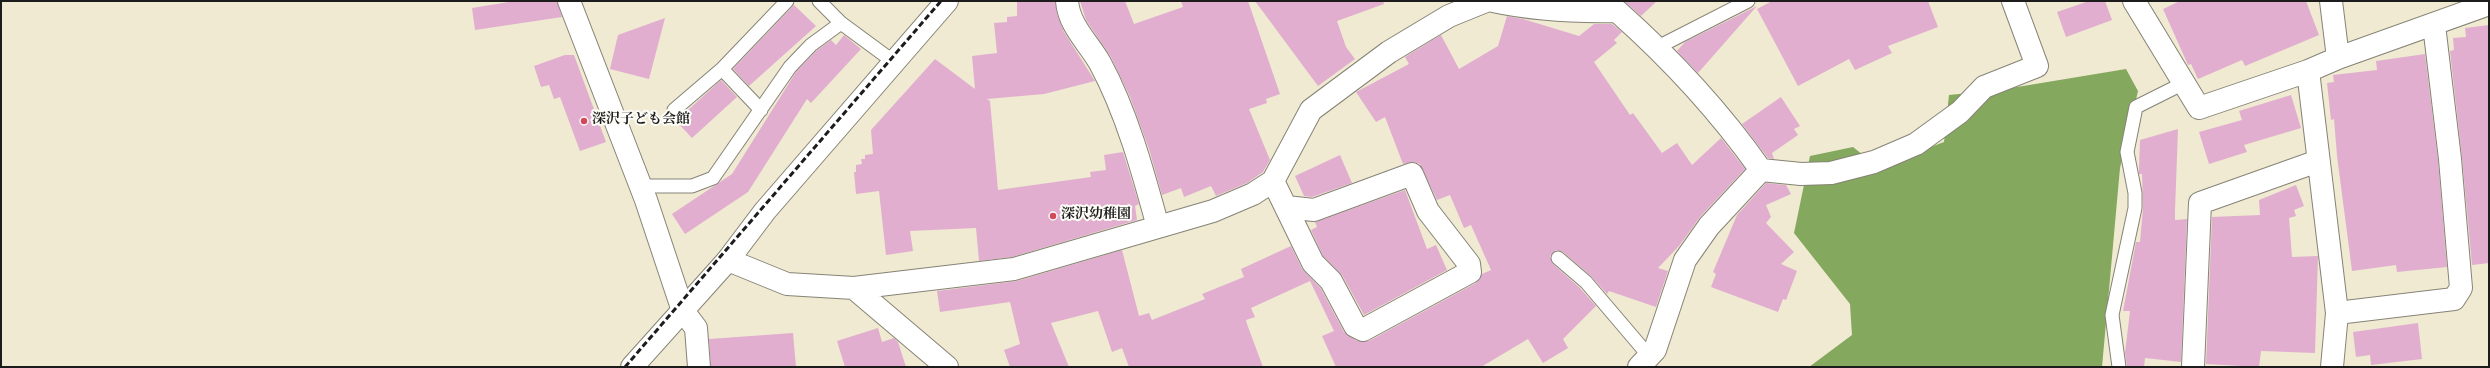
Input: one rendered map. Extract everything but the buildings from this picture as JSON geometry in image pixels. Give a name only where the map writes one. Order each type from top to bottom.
[{"type":"street","points":[[569,1],[640,186],[683,310],[696,328],[699,367]]},
{"type":"street","points":[[632,367],[728,260],[765,211],[947,1]]},
{"type":"street","points":[[1067,1],[1079,35],[1099,62],[1137,149],[1158,227]]},
{"type":"street","points":[[728,260],[787,284],[854,288],[1014,269],[1213,211],[1253,194],[1273,181],[1311,110],[1389,52],[1449,16],[1486,1]]},
{"type":"street","points":[[1493,1],[1524,8],[1564,12],[1620,6],[1658,47],[1747,150],[1761,170],[1801,174],[1831,173],[1874,162],[1916,144],[1960,112],[1984,87],[2037,66],[2013,1]]},
{"type":"street","points":[[2331,1],[2338,58]]},
{"type":"street","points":[[2143,3],[2184,83],[2199,108],[2308,71],[2338,58],[2434,25],[2489,4]]},
{"type":"street","points":[[2337,313],[2454,299],[2461,288],[2450,159],[2434,25]]},
{"type":"street","points":[[2308,71],[2337,313],[2332,367]]},
{"type":"street","points":[[2193,367],[2200,203],[2318,161]]},
{"type":"street","points":[[1644,362],[1655,350],[1685,260],[1709,226],[1761,170]]},
{"type":"street","points":[[1273,181],[1313,263],[1331,281],[1355,326],[1363,330],[1470,272],[1469,264],[1428,211],[1412,174],[1314,210],[1286,207]]},
{"type":"street","points":[[854,288],[947,367]]},
{"type":"lane","points":[[674,110],[722,69],[787,1]]},
{"type":"lane","points":[[819,1],[841,23],[894,62]]},
{"type":"lane","points":[[1658,47],[1748,1]]},
{"type":"lane","points":[[640,186],[692,186],[713,178],[790,67],[811,45],[841,23]]},
{"type":"lane","points":[[722,69],[761,110]]},
{"type":"lane","points":[[2119,367],[2112,314],[2135,208],[2135,193],[2127,152],[2136,107],[2184,83]]},
{"type":"lane","points":[[1558,258],[1586,282],[1644,362]]},
{"type":"green space","points":[[2126,69],[2138,91],[2120,168],[2102,367],[1809,367],[1852,335],[1850,304],[1794,233],[1810,156],[1853,147],[1878,167],[1944,142],[1949,95],[1999,90]]},
{"type":"railway","points":[[625,367],[941,1]]},
{"type":"place","name":"深沢子ども会館","points":[[584,121]]},
{"type":"place","name":"深沢幼稚園","points":[[1053,216]]}]
